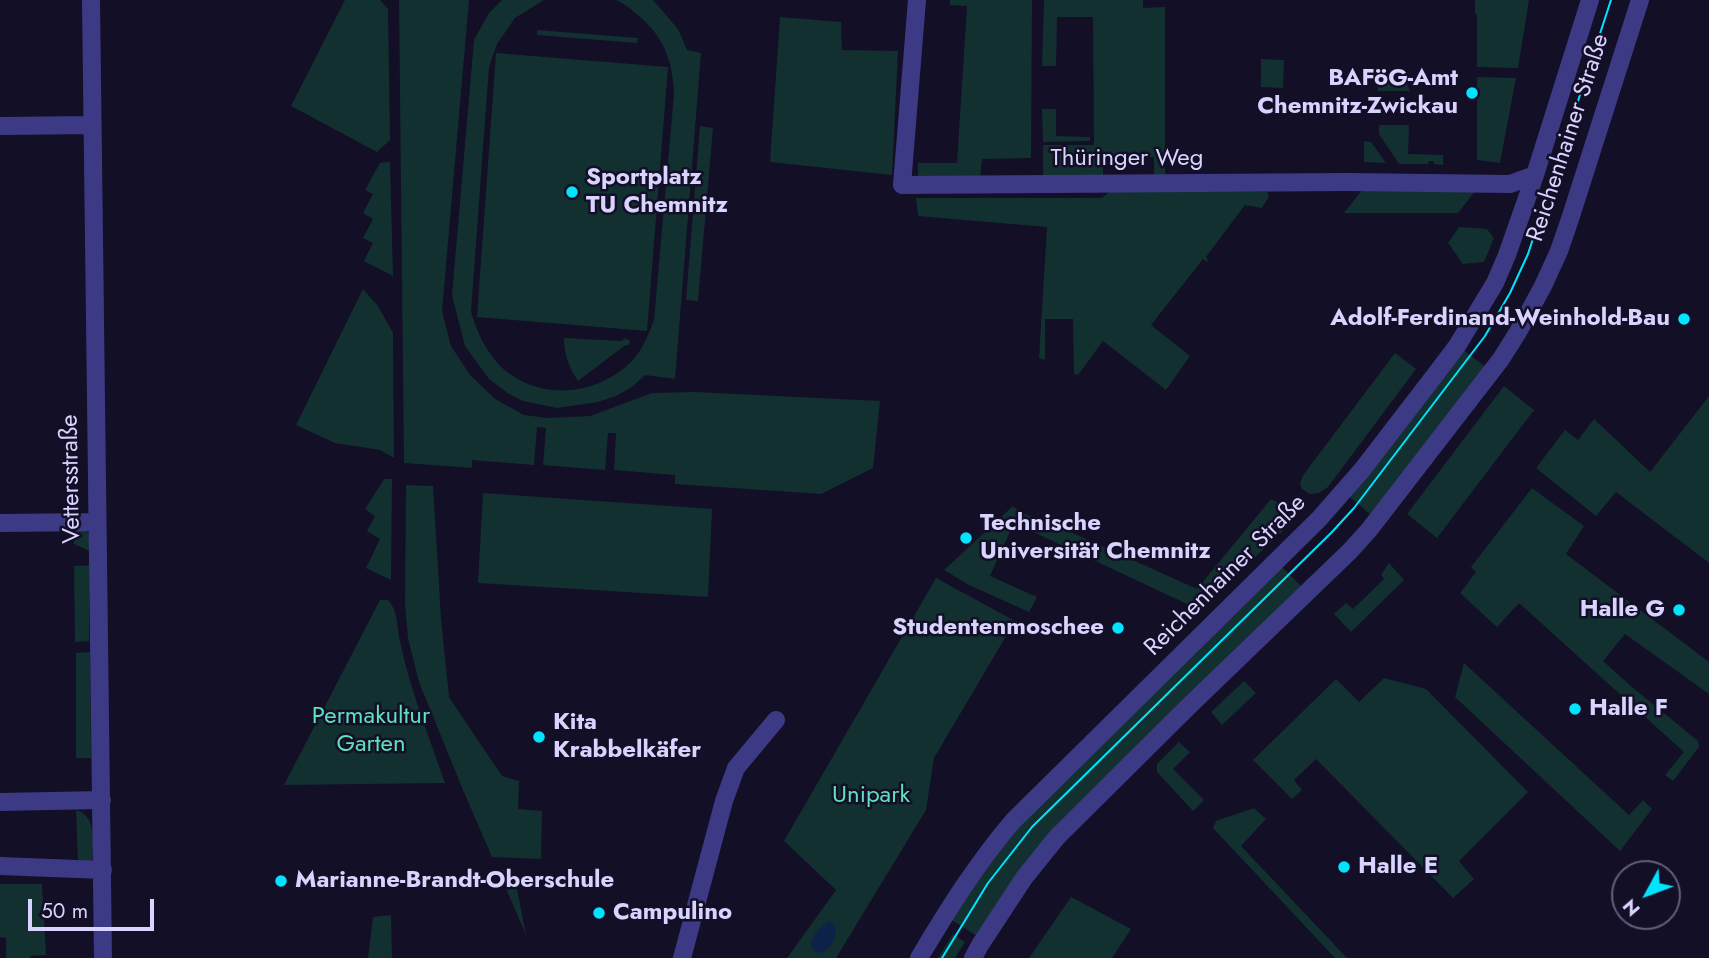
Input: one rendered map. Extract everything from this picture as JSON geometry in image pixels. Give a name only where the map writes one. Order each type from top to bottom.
[{"type":"street","name":"Vettersstraße","points":[[91,0],[103,958]]},
{"type":"street","name":"Thüringer Weg","points":[[917,0],[902,185],[1348,182],[1510,184],[1535,175]]},
{"type":"street","name":"Reichenhainer Straße","points":[[919,958],[962,891],[1013,821],[1300,538],[1362,470],[1457,345],[1495,283],[1507,256],[1590,0]]},
{"type":"street","name":"Reichenhainer Straße","points":[[973,958],[1024,878],[1057,838],[1359,540],[1501,359],[1559,251],[1640,0]]},
{"type":"street","points":[[0,126],[92,125]]},
{"type":"street","points":[[0,523],[97,522]]},
{"type":"street","points":[[682,958],[721,812],[736,768],[776,720]]},
{"type":"street","points":[[0,802],[102,800]]},
{"type":"street","points":[[0,866],[103,870]]},
{"type":"green space","points":[[345,0],[380,0],[388,9],[390,140],[377,152],[291,106]]},
{"type":"green space","points":[[399,0],[469,0],[442,311],[451,346],[470,375],[495,399],[524,415],[548,418],[590,416],[652,393],[695,392],[880,401],[873,468],[821,494],[675,484],[675,475],[614,470],[616,433],[608,433],[605,470],[543,465],[546,428],[537,427],[534,465],[472,460],[472,468],[404,463]]},
{"type":"green space","points":[[502,0],[544,0],[515,18],[497,44],[489,67],[471,311],[477,329],[490,354],[510,374],[525,383],[556,390],[588,387],[603,381],[630,363],[644,343],[654,320],[674,94],[669,61],[661,41],[648,24],[616,0],[653,0],[678,29],[687,50],[701,53],[675,379],[645,375],[616,396],[598,402],[557,408],[523,401],[509,394],[489,379],[465,346],[452,295],[474,40],[489,13]]},
{"type":"green space","points":[[950,0],[1032,0],[1031,158],[982,159],[980,177],[918,178],[918,163],[957,163],[967,6],[950,5]]},
{"type":"green space","points":[[1044,0],[1143,0],[1143,8],[1165,7],[1165,177],[1154,177],[1154,157],[1103,157],[1103,180],[1043,179],[1043,145],[1094,145],[1093,17],[1057,17],[1056,66],[1042,66]]},
{"type":"green space","points":[[1475,0],[1529,0],[1518,68],[1477,67]]},
{"type":"green space","points":[[780,17],[841,22],[842,50],[898,51],[892,175],[770,162]]},
{"type":"green space","points":[[537,30],[638,38],[637,43],[537,35]]},
{"type":"green space","name":"Sportplatz TU Chemnitz","points":[[496,53],[668,67],[647,331],[477,317]]},
{"type":"green space","points":[[1261,59],[1284,60],[1283,88],[1261,87]]},
{"type":"green space","points":[[1477,77],[1516,78],[1500,163],[1477,160]]},
{"type":"green space","points":[[1380,80],[1406,81],[1410,91],[1378,91],[1377,84]]},
{"type":"green space","points":[[1042,109],[1056,109],[1056,136],[1090,137],[1090,141],[1043,142]]},
{"type":"green space","points":[[1379,125],[1409,125],[1408,154],[1443,155],[1443,165],[1434,164],[1433,161],[1428,164],[1399,164],[1379,134]]},
{"type":"green space","points":[[700,126],[713,128],[698,301],[686,300]]},
{"type":"green space","points":[[1364,141],[1371,142],[1386,163],[1364,162]]},
{"type":"green space","points":[[390,162],[393,276],[364,261],[373,243],[363,238],[373,219],[363,213],[373,194],[365,190],[380,163]]},
{"type":"green space","points":[[1362,190],[1476,190],[1458,213],[1344,213]]},
{"type":"green space","points":[[1109,192],[1267,192],[1269,196],[1262,208],[1245,205],[1206,257],[1209,263],[1203,259],[1151,325],[1190,356],[1166,390],[1103,341],[1078,375],[1074,374],[1073,319],[1045,319],[1045,360],[1039,358],[1047,227],[918,216],[916,198],[1102,198]]},
{"type":"green space","points":[[1459,227],[1487,229],[1494,238],[1484,262],[1463,264],[1448,243]]},
{"type":"green space","points":[[363,289],[378,306],[393,333],[394,458],[380,450],[335,443],[296,425]]},
{"type":"green space","points":[[564,338],[622,341],[625,338],[630,341],[629,345],[578,381],[568,361]]},
{"type":"green space","points":[[1462,349],[1487,368],[1372,516],[1349,496]]},
{"type":"green space","points":[[1395,353],[1416,369],[1328,487],[1319,493],[1310,494],[1302,489],[1300,483],[1304,474]]},
{"type":"green space","points":[[1504,386],[1534,410],[1437,538],[1407,514]]},
{"type":"green space","points":[[1709,396],[1709,563],[1616,492],[1596,516],[1536,468],[1565,430],[1578,440],[1594,419],[1650,472]]},
{"type":"green space","points":[[384,479],[392,479],[391,580],[366,568],[380,539],[367,531],[375,516],[365,509]]},
{"type":"green space","points":[[406,485],[433,486],[449,697],[502,776],[519,781],[518,809],[542,811],[541,859],[492,857],[419,682],[408,638],[405,604]]},
{"type":"green space","points":[[1532,488],[1584,526],[1566,554],[1709,662],[1709,694],[1625,634],[1603,661],[1698,741],[1699,747],[1673,781],[1665,775],[1684,752],[1519,603],[1497,627],[1460,593],[1476,572],[1471,567]]},
{"type":"green space","points":[[483,493],[712,509],[708,597],[478,583]]},
{"type":"green space","points":[[1271,499],[1284,508],[1293,521],[1200,610],[1014,523],[990,576],[1037,597],[1029,612],[969,585],[944,570],[1013,506],[1022,513],[1197,589]]},
{"type":"green space","points":[[73,526],[90,534],[94,553],[74,544]]},
{"type":"green space","points":[[1389,563],[1404,580],[1351,632],[1334,614],[1346,603],[1353,609],[1384,579],[1381,575]]},
{"type":"green space","points":[[94,565],[89,571],[89,641],[75,642],[74,566]]},
{"type":"green space","points":[[1281,566],[1303,588],[1200,689],[980,938],[950,919],[979,875],[1026,819]]},
{"type":"green space","name":"Unipark","points":[[936,578],[1015,621],[934,758],[926,810],[836,958],[787,958],[836,890],[784,841]]},
{"type":"green space","name":"Permakultur Garten","points":[[380,600],[388,600],[394,609],[409,677],[445,783],[284,785]]},
{"type":"green space","points":[[90,652],[91,758],[76,758],[76,653]]},
{"type":"green space","points":[[1464,663],[1629,815],[1643,800],[1652,809],[1620,851],[1455,697]]},
{"type":"green space","points":[[1384,678],[1426,689],[1528,792],[1459,861],[1474,879],[1453,898],[1316,759],[1294,780],[1302,790],[1292,799],[1253,760],[1336,679],[1359,702]]},
{"type":"green space","points":[[1244,681],[1256,693],[1222,725],[1211,712]]},
{"type":"green space","points":[[1179,742],[1190,752],[1173,769],[1204,800],[1193,811],[1157,772],[1157,764]]},
{"type":"green space","points":[[1254,808],[1266,819],[1241,846],[1347,958],[1335,958],[1213,828],[1216,821]]},
{"type":"green space","points":[[76,810],[88,819],[91,825],[92,865],[78,865]]},
{"type":"green space","points":[[513,869],[526,935],[498,870]]},
{"type":"green space","points":[[0,884],[42,884],[46,955],[6,958],[6,938],[0,937]]},
{"type":"green space","points":[[1071,897],[1131,929],[1112,958],[1029,958]]},
{"type":"green space","points":[[391,915],[392,958],[368,958],[373,917]]},
{"type":"green space","points":[[953,934],[965,942],[955,958],[938,958]]},
{"type":"water","points":[[830,921],[836,928],[832,943],[821,953],[816,952],[811,947],[814,935]]},
{"type":"tram line","points":[[942,958],[988,883],[1032,827],[1332,532],[1354,508],[1485,336],[1510,293],[1528,254],[1611,0]]},
{"type":"place","name":"BAFöG-Amt Chemnitz-Zwickau","points":[[1472,93]]},
{"type":"place","name":"Sportplatz TU Chemnitz","points":[[572,192]]},
{"type":"place","name":"Adolf-Ferdinand-Weinhold-Bau","points":[[1684,319]]},
{"type":"place","name":"Technische Universität Chemnitz","points":[[966,538]]},
{"type":"place","name":"Halle G","points":[[1679,610]]},
{"type":"place","name":"Studentenmoschee","points":[[1118,628]]},
{"type":"place","name":"Halle F","points":[[1575,709]]},
{"type":"place","name":"Kita Krabbelkäfer","points":[[539,737]]},
{"type":"place","name":"Halle E","points":[[1344,867]]},
{"type":"place","name":"Marianne-Brandt-Oberschule","points":[[281,881]]},
{"type":"place","name":"Campulino","points":[[599,913]]}]
